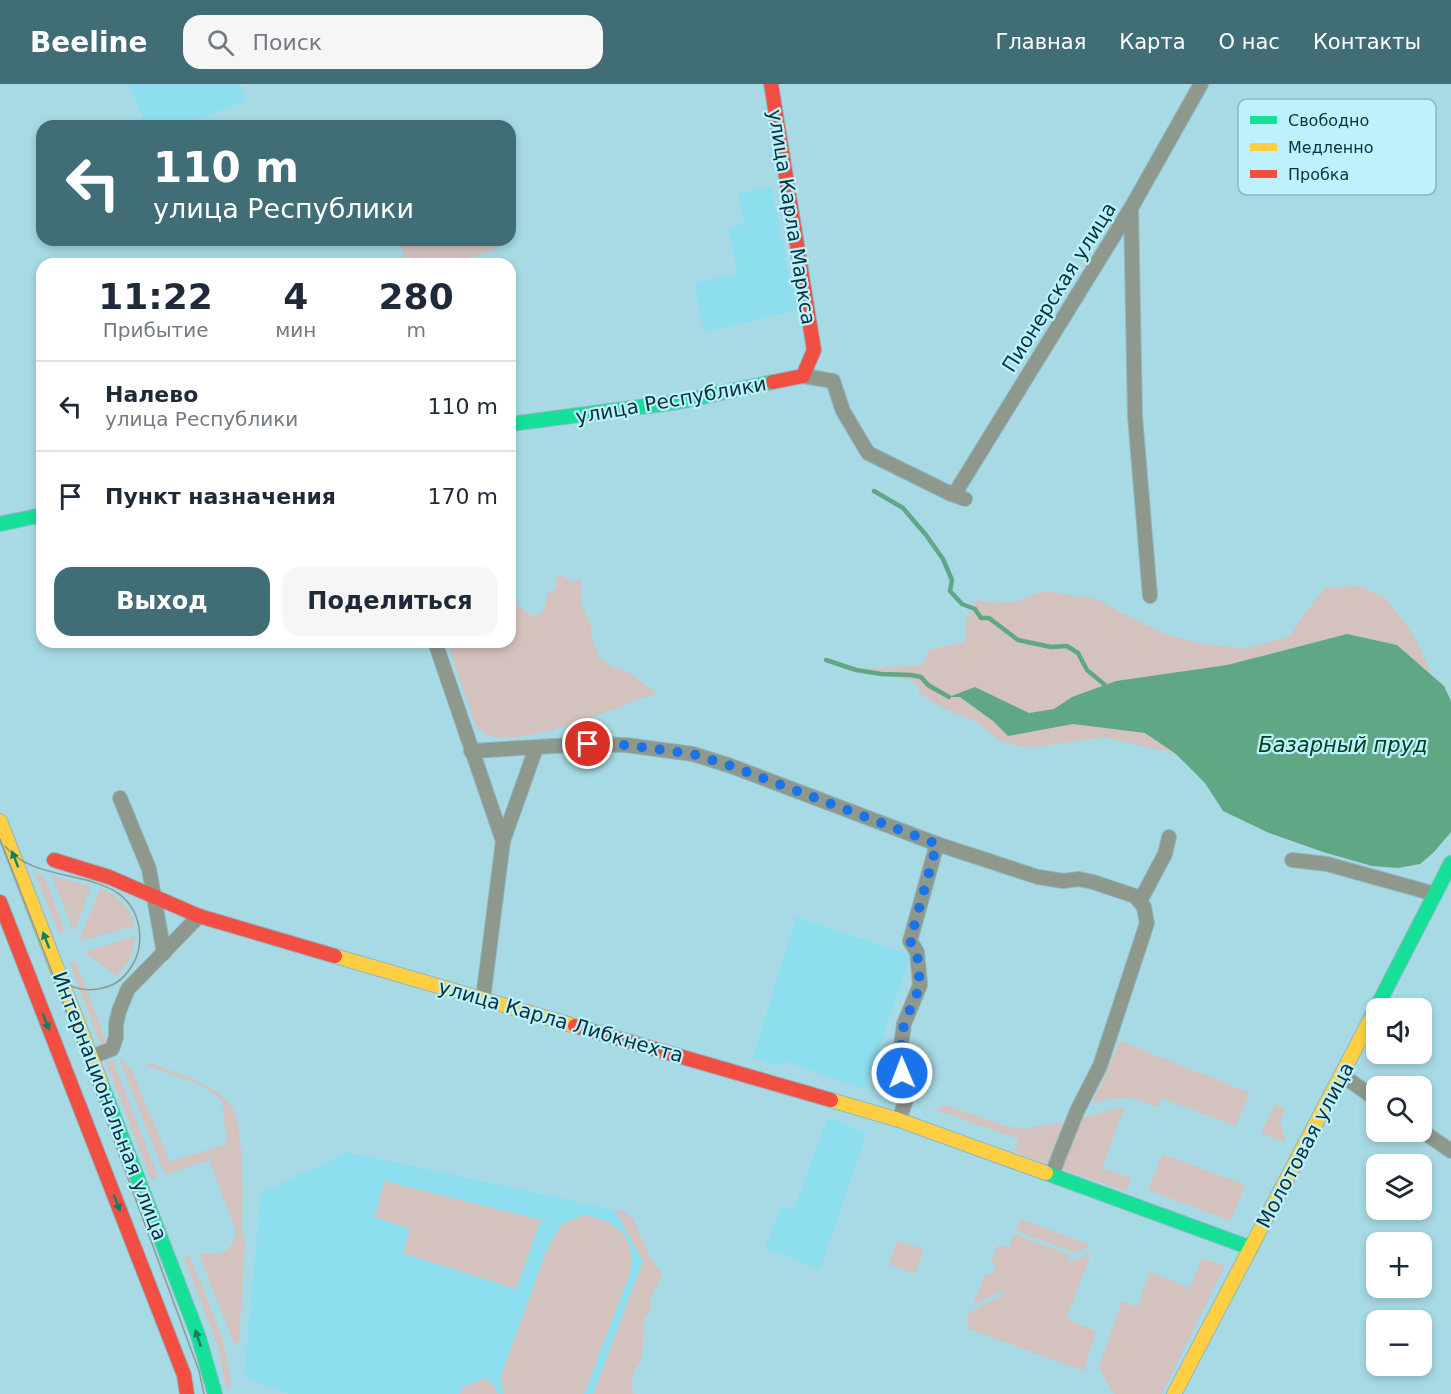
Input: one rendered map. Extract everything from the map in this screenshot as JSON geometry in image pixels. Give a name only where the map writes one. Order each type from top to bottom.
[{"type":"street","name":"улица Карла Маркса","points":[[771,84],[814,350],[803,376]]},
{"type":"street","name":"Пионерская улица","points":[[803,376],[833,381],[843,411],[868,453],[958,496],[957,490],[1131,208],[1201,84]]},
{"type":"street","points":[[1131,208],[1135,416],[1150,596]]},
{"type":"street","name":"улица Республики","points":[[516,423],[678,402],[803,376]]},
{"type":"street","points":[[0,524],[36,515]]},
{"type":"street","points":[[437,648],[503,841]]},
{"type":"street","points":[[471,751],[588,744],[626,745],[693,754],[731,766],[937,844],[1038,877],[1064,881],[1079,879],[1135,896],[1144,907],[1147,923],[1100,1066],[1077,1111],[1052,1174]]},
{"type":"street","points":[[483,999],[503,841],[536,748]]},
{"type":"street","points":[[120,798],[149,869],[164,953]]},
{"type":"street","name":"Интернациональная улица","points":[[0,821],[198,1335],[215,1394]]},
{"type":"street","points":[[1140,901],[1165,854],[1169,837]]},
{"type":"street","points":[[899,1120],[909,1091],[899,1059],[904,1024],[920,986],[917,952],[910,941],[937,844]]},
{"type":"street","name":"улица Карла Либкнехта","points":[[54,860],[109,877],[199,916],[899,1120],[1251,1248]]},
{"type":"street","points":[[1292,860],[1328,864],[1435,894]]},
{"type":"street","name":"Молотовая улица","points":[[1174,1394],[1342,1076],[1451,863]]},
{"type":"street","points":[[1,908],[30,898]]},
{"type":"street","name":"Интернациональная улица","points":[[1,908],[184,1375],[187,1394]]},
{"type":"street","points":[[91,1057],[112,1049],[117,1037],[116,1024],[119,1011],[128,989],[142,972],[164,953],[199,916]]},
{"type":"street","points":[[1342,1076],[1366,1092]]},
{"type":"street","points":[[1432,1138],[1451,1151]]},
{"type":"shaded area","points":[[129,84],[240,84],[246,101],[195,120],[144,120]]},
{"type":"shaded area","points":[[771,187],[797,310],[704,332],[694,283],[738,274],[728,228],[745,224],[738,193]]},
{"type":"shaded area","points":[[400,246],[497,246],[498,248],[470,258],[405,258]]},
{"type":"shaded area","points":[[561,575],[574,583],[581,579],[581,605],[591,624],[592,638],[599,657],[612,667],[625,670],[657,693],[596,716],[547,731],[503,738],[487,735],[476,726],[449,648],[516,648],[516,601],[518,606],[534,617],[544,610],[548,591],[556,590],[556,578]]},
{"type":"shaded area","points":[[1361,586],[1385,598],[1413,634],[1432,675],[1397,645],[1347,634],[1227,665],[1116,681],[1073,724],[1145,733],[1176,754],[1105,737],[1030,748],[1001,742],[978,723],[941,707],[920,694],[916,683],[911,680],[842,669],[832,661],[866,669],[922,665],[929,650],[965,642],[966,621],[977,600],[994,603],[1019,601],[1043,591],[1098,599],[1163,633],[1192,642],[1244,649],[1290,636],[1325,588]]},
{"type":"shaded area","points":[[34,872],[44,876],[65,931],[59,933]]},
{"type":"shaded area","points":[[52,876],[91,887],[74,932]]},
{"type":"shaded area","points":[[100,889],[118,898],[130,913],[134,926],[79,941]]},
{"type":"shaded area","points":[[796,917],[911,955],[865,1089],[784,1061],[782,1066],[753,1058]]},
{"type":"shaded area","points":[[136,936],[130,959],[117,976],[84,952]]},
{"type":"shaded area","points":[[76,961],[107,1044],[101,1046],[70,964]]},
{"type":"shaded area","points":[[1120,1041],[1250,1093],[1236,1126],[1161,1098],[1157,1107],[1132,1098],[1109,1099],[1092,1104]]},
{"type":"shaded area","points":[[119,1058],[131,1069],[170,1162],[227,1144],[222,1101],[203,1086],[146,1065],[147,1062],[192,1078],[213,1089],[230,1104],[235,1114],[241,1146],[242,1233],[245,1241],[239,1343],[234,1343],[199,1255],[223,1252],[232,1244],[236,1231],[209,1160],[165,1175]]},
{"type":"shaded area","points":[[113,1060],[158,1177],[151,1180],[106,1062]]},
{"type":"shaded area","points":[[1275,1104],[1285,1109],[1280,1121],[1286,1143],[1261,1133]]},
{"type":"shaded area","points":[[946,1105],[1006,1126],[1024,1129],[1069,1121],[1051,1166],[1015,1152],[1018,1139],[935,1109]]},
{"type":"shaded area","points":[[1125,1106],[1102,1168],[1131,1178],[1126,1191],[1060,1169],[1079,1119]]},
{"type":"shaded area","points":[[828,1118],[867,1133],[820,1269],[765,1248],[782,1205],[794,1209]]},
{"type":"shaded area","points":[[348,1152],[615,1210],[643,1261],[593,1394],[289,1394],[244,1377],[261,1193]]},
{"type":"shaded area","points":[[1163,1154],[1245,1185],[1231,1221],[1148,1190]]},
{"type":"shaded area","points":[[384,1181],[541,1220],[516,1289],[403,1253],[410,1229],[375,1217]]},
{"type":"shaded area","points":[[615,1210],[623,1211],[633,1219],[650,1257],[662,1274],[650,1300],[651,1307],[644,1319],[640,1363],[632,1379],[633,1394],[593,1394],[643,1261]]},
{"type":"shaded area","points":[[583,1215],[615,1227],[623,1234],[631,1251],[629,1276],[584,1394],[503,1394],[501,1376],[544,1257],[562,1224]]},
{"type":"shaded area","points":[[1020,1219],[1091,1245],[1076,1253],[1016,1231]]},
{"type":"shaded area","points":[[1014,1234],[1072,1256],[1066,1263],[1091,1254],[1066,1319],[1096,1331],[1084,1371],[969,1329],[967,1316],[972,1311],[1004,1294],[999,1292],[973,1305],[986,1273],[992,1275],[996,1264],[991,1261],[998,1245],[1009,1248]]},
{"type":"shaded area","points":[[898,1240],[924,1250],[915,1274],[889,1264]]},
{"type":"shaded area","points":[[190,1256],[223,1340],[232,1387],[226,1388],[218,1347],[184,1258]]},
{"type":"shaded area","points":[[1202,1258],[1225,1266],[1162,1394],[1114,1394],[1099,1367],[1122,1301],[1137,1307],[1150,1272],[1190,1288]]},
{"type":"shaded area","points":[[485,1378],[496,1388],[497,1394],[460,1394],[463,1387]]},
{"type":"water","name":"Базарный пруд","points":[[1347,634],[1397,645],[1444,686],[1451,701],[1451,832],[1420,864],[1398,868],[1372,866],[1269,833],[1223,811],[1205,783],[1176,754],[1145,733],[1073,724],[1008,736],[993,721],[960,697],[949,697],[975,687],[1029,713],[1054,709],[1072,697],[1116,681],[1227,665]]},
{"type":"waterway","points":[[874,491],[903,508],[926,535],[943,559],[952,580],[950,591],[962,604],[975,609],[981,618],[989,618],[1018,640],[1051,647],[1067,646],[1078,653],[1087,670],[1105,685]]},
{"type":"waterway","points":[[826,660],[856,670],[921,677],[928,685],[949,697]]},
{"type":"tram line","points":[[0,839],[53,975],[199,1371],[204,1394]]},
{"type":"tram line","points":[[5,846],[20,859],[39,868],[100,884],[118,893],[131,907],[139,927],[136,958],[125,975],[113,984],[98,989],[79,989],[68,985],[52,974]]},
{"type":"traffic: fast","points":[[516,423],[678,402],[773,382]]},
{"type":"traffic: fast","points":[[0,524],[36,516]]},
{"type":"traffic: fast","points":[[1381,998],[1451,863]]},
{"type":"traffic: fast","points":[[101,1083],[198,1335],[215,1394]]},
{"type":"traffic: fast","points":[[1046,1173],[1251,1248]]},
{"type":"traffic: slow","points":[[0,821],[101,1083]]},
{"type":"traffic: slow","points":[[335,956],[575,1026]]},
{"type":"traffic: slow","points":[[1174,1394],[1366,1028]]},
{"type":"traffic: slow","points":[[831,1100],[899,1120],[1046,1173]]},
{"type":"traffic: jam","points":[[771,84],[814,350],[803,376],[773,382]]},
{"type":"traffic: jam","points":[[54,860],[109,877],[199,916],[335,956]]},
{"type":"traffic: jam","points":[[0,902],[184,1375],[187,1394]]},
{"type":"traffic: jam","points":[[575,1026],[831,1100]]},
{"type":"route","points":[[588,744],[626,745],[693,754],[731,766],[937,844],[910,941],[917,952],[920,986],[904,1024],[899,1059],[902,1073]]}]
